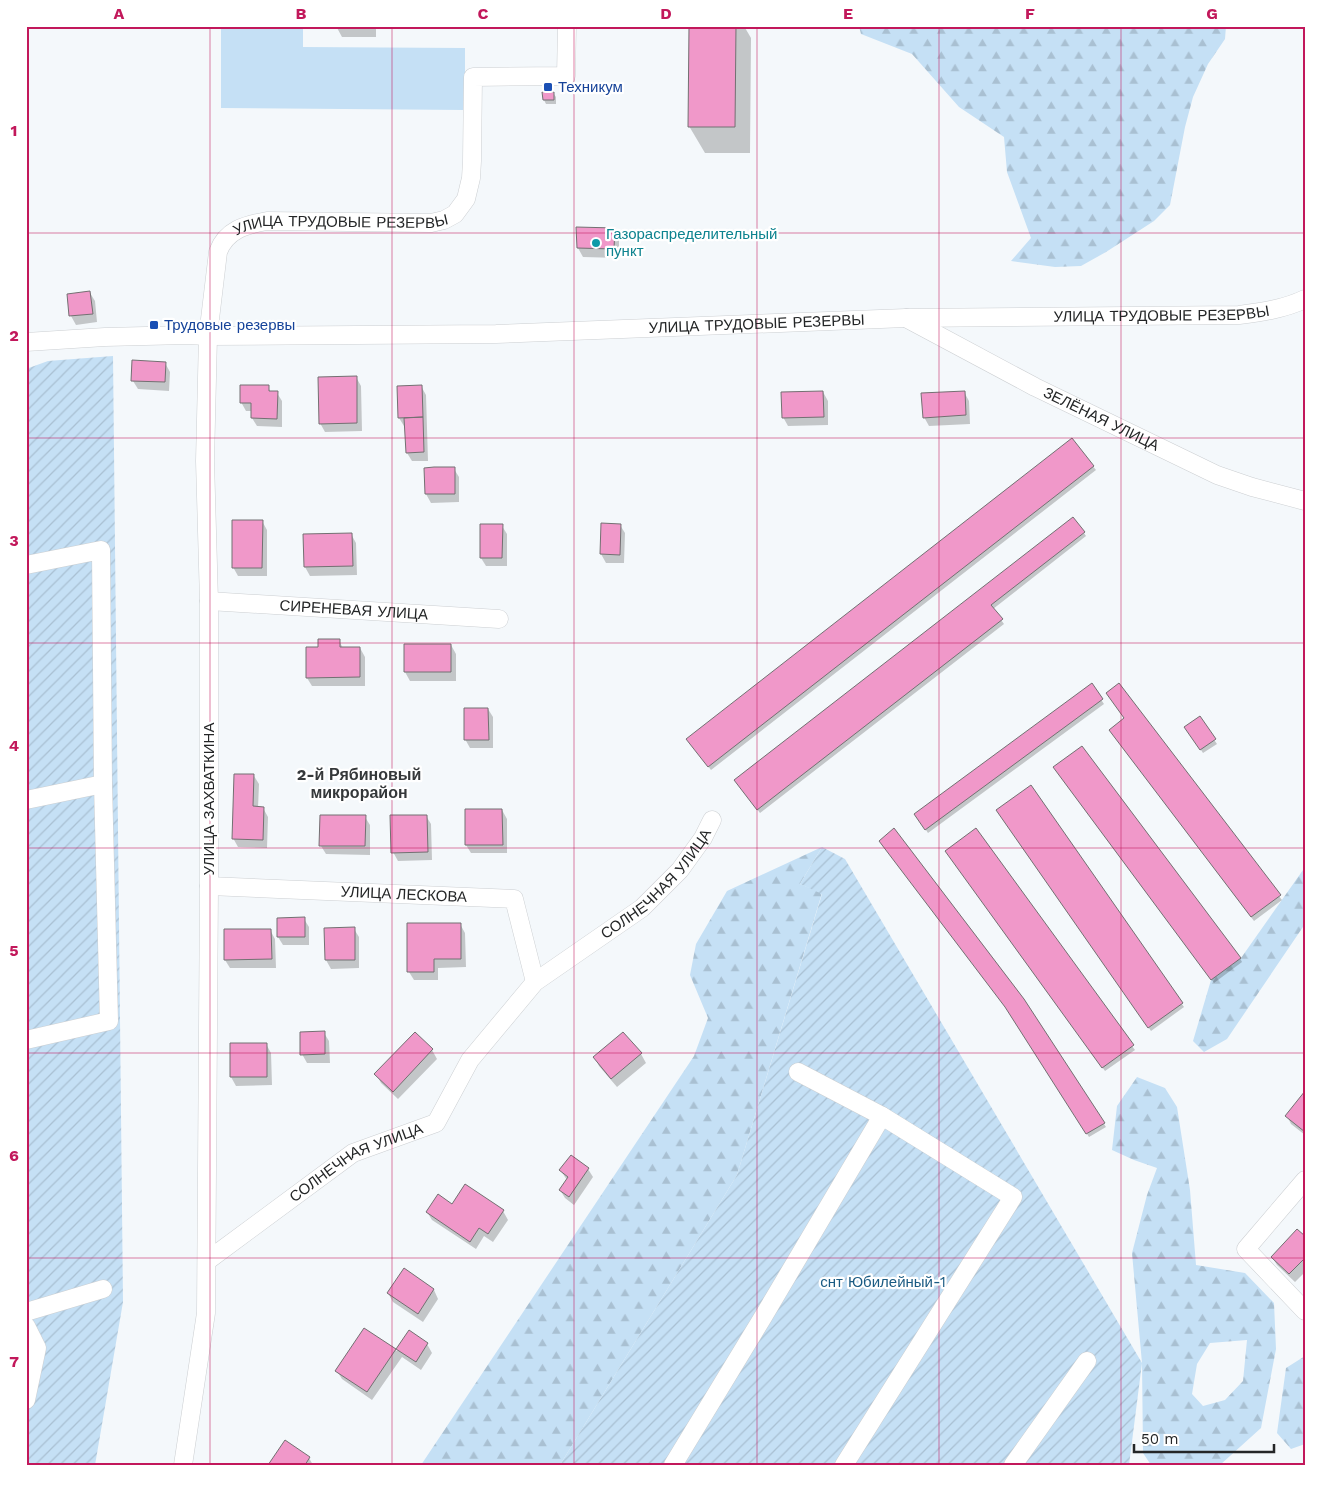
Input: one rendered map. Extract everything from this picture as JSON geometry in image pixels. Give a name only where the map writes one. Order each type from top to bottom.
[{"type":"street","name":"УЛИЦА ТРУДОВЫЕ РЕЗЕРВЫ","points":[[208,336],[218,252],[227,236],[236,229],[267,221],[431,223],[444,220],[455,214],[466,198],[471,178],[473,77],[566,76],[567,26]]},
{"type":"street","name":"УЛИЦА ТРУДОВЫЕ РЕЗЕРВЫ","points":[[26,342],[186,334],[208,336],[496,334],[906,318],[1239,315],[1286,307],[1305,299]]},
{"type":"street","name":"ЗЕЛЁНАЯ УЛИЦА","points":[[906,318],[1034,387],[1217,475],[1252,487],[1305,501]]},
{"type":"street","name":"УЛИЦА ЗАХВАТКИНА","points":[[207,1261],[209,601],[205,462],[208,336]]},
{"type":"street","points":[[26,565],[102,550],[103,784],[109,1021],[26,1040]]},
{"type":"street","name":"СИРЕНЕВАЯ УЛИЦА","points":[[209,601],[499,619]]},
{"type":"street","points":[[26,800],[103,784]]},
{"type":"street","name":"СОЛНЕЧНАЯ УЛИЦА","points":[[207,1261],[353,1153],[436,1123],[470,1060],[535,982],[642,908],[680,870],[703,838],[712,820]]},
{"type":"street","name":"УЛИЦА ЛЕСКОВА","points":[[209,886],[514,899],[535,982]]},
{"type":"street","points":[[798,1072],[882,1116],[1014,1197],[844,1465]]},
{"type":"street","points":[[673,1465],[882,1116]]},
{"type":"street","points":[[1305,1180],[1246,1249],[1305,1310]]},
{"type":"street","points":[[184,1465],[206,1313],[207,1261]]},
{"type":"street","points":[[26,1312],[103,1289]]},
{"type":"street","points":[[26,1326],[37,1348],[26,1400]]},
{"type":"street","points":[[1012,1465],[1087,1361]]},
{"type":"green space","points":[[221,26],[303,26],[303,47],[465,48],[465,110],[221,108]]},
{"type":"green space","points":[[859,26],[1226,26],[1225,39],[1208,64],[1193,97],[1185,127],[1170,205],[1154,221],[1081,266],[1055,267],[1011,261],[1031,238],[1007,172],[1004,137],[959,107],[912,54],[861,34]]},
{"type":"green space","points":[[113,356],[123,1302],[95,1465],[26,1465],[26,369],[48,361]]},
{"type":"green space","points":[[822,847],[800,884],[822,893],[737,1175],[560,1465],[421,1465],[694,1056],[708,1018],[690,975],[696,944],[727,891]]},
{"type":"green space","name":"снт Юбилейный-1","points":[[822,847],[845,859],[1142,1363],[1129,1465],[560,1465],[737,1175],[822,894],[800,884]]},
{"type":"green space","points":[[1303,870],[1305,872],[1305,924],[1227,1039],[1204,1052],[1193,1041],[1211,980],[1241,958]]},
{"type":"green space","points":[[1137,1077],[1165,1088],[1177,1107],[1190,1190],[1196,1265],[1245,1273],[1274,1303],[1276,1349],[1261,1428],[1220,1465],[1151,1465],[1143,1453],[1142,1363],[1132,1253],[1147,1195],[1157,1168],[1112,1150],[1117,1106]],"holes":[[[1247,1340],[1243,1381],[1225,1400],[1203,1406],[1192,1394],[1197,1364],[1210,1343]]]},
{"type":"green space","points":[[1305,1356],[1305,1444],[1291,1449],[1277,1433],[1286,1368]]},
{"type":"building","points":[[689,26],[736,26],[735,127],[688,127]]},
{"type":"building","points":[[542,92],[554,92],[554,100],[543,100]]},
{"type":"building","name":"Газораспределительный пункт","points":[[576,227],[615,228],[614,249],[577,248]]},
{"type":"building","points":[[90,291],[93,314],[69,316],[67,294]]},
{"type":"building","points":[[132,360],[166,362],[165,382],[131,381]]},
{"type":"building","points":[[357,376],[357,423],[319,424],[318,377]]},
{"type":"building","points":[[240,385],[269,385],[269,391],[278,391],[277,419],[251,418],[251,403],[240,403]]},
{"type":"building","points":[[422,385],[423,417],[398,418],[397,386]]},
{"type":"building","points":[[823,391],[824,417],[782,418],[781,392]]},
{"type":"building","points":[[965,391],[966,415],[923,418],[921,393]]},
{"type":"building","points":[[423,417],[424,452],[406,453],[404,418]]},
{"type":"building","points":[[1072,438],[1094,466],[708,767],[686,739]]},
{"type":"building","points":[[455,467],[455,494],[425,494],[424,468]]},
{"type":"building","points":[[1073,517],[1085,532],[991,605],[1003,619],[757,810],[734,780]]},
{"type":"building","points":[[232,520],[263,520],[262,568],[232,568]]},
{"type":"building","points":[[601,523],[621,524],[620,555],[600,554]]},
{"type":"building","points":[[480,524],[503,524],[502,558],[480,558]]},
{"type":"building","points":[[352,533],[353,566],[304,567],[303,534]]},
{"type":"building","points":[[318,639],[340,639],[340,647],[360,647],[360,677],[306,678],[306,647],[318,647]]},
{"type":"building","points":[[404,644],[451,644],[451,672],[404,672]]},
{"type":"building","points":[[1092,683],[1103,699],[925,830],[914,814]]},
{"type":"building","points":[[1119,683],[1281,895],[1251,917],[1109,730],[1124,718],[1106,693]]},
{"type":"building","points":[[464,708],[488,708],[489,740],[464,740]]},
{"type":"building","points":[[1200,716],[1216,739],[1200,750],[1184,727]]},
{"type":"building","points":[[1082,746],[1241,958],[1211,980],[1053,767]]},
{"type":"building","points":[[234,774],[254,774],[253,806],[264,807],[263,840],[232,839]]},
{"type":"building","points":[[1031,785],[1183,1003],[1148,1028],[996,810]]},
{"type":"building","points":[[465,809],[502,809],[503,845],[465,845]]},
{"type":"building","points":[[320,815],[366,815],[365,846],[319,846]]},
{"type":"building","points":[[390,815],[427,815],[428,852],[391,853]]},
{"type":"building","points":[[894,828],[1024,999],[1105,1123],[1086,1134],[1005,1007],[879,841]]},
{"type":"building","points":[[976,828],[1134,1045],[1102,1068],[945,851]]},
{"type":"building","points":[[305,917],[305,937],[277,937],[277,918]]},
{"type":"building","points":[[407,923],[461,923],[461,959],[434,959],[434,972],[407,972]]},
{"type":"building","points":[[355,927],[355,960],[325,960],[324,928]]},
{"type":"building","points":[[224,929],[271,929],[272,959],[224,960]]},
{"type":"building","points":[[325,1031],[325,1054],[300,1055],[300,1032]]},
{"type":"building","points":[[415,1032],[433,1049],[393,1092],[374,1074]]},
{"type":"building","points":[[623,1032],[642,1053],[611,1079],[593,1057]]},
{"type":"building","points":[[230,1043],[267,1043],[267,1077],[230,1077]]},
{"type":"building","points":[[1305,1091],[1305,1132],[1285,1116]]},
{"type":"building","points":[[571,1155],[589,1168],[569,1197],[559,1190],[568,1177],[559,1170]]},
{"type":"building","points":[[465,1184],[504,1210],[488,1234],[479,1228],[470,1242],[426,1212],[438,1194],[452,1204]]},
{"type":"building","points":[[1297,1229],[1305,1236],[1305,1258],[1289,1274],[1271,1257]]},
{"type":"building","points":[[404,1268],[434,1289],[418,1314],[387,1293]]},
{"type":"building","points":[[364,1328],[396,1349],[367,1392],[335,1371]]},
{"type":"building","points":[[409,1330],[428,1343],[416,1362],[396,1349]]},
{"type":"building","points":[[285,1440],[310,1457],[305,1465],[268,1465]]},
{"type":"place","name":"Техникум","points":[[548,87]]},
{"type":"place","name":"Газораспределительный пункт","points":[[596,243]]},
{"type":"place","name":"Трудовые резервы","points":[[154,325]]},
{"type":"district","name":"2-й Рябиновый микрорайон","points":[[359,783]]}]
